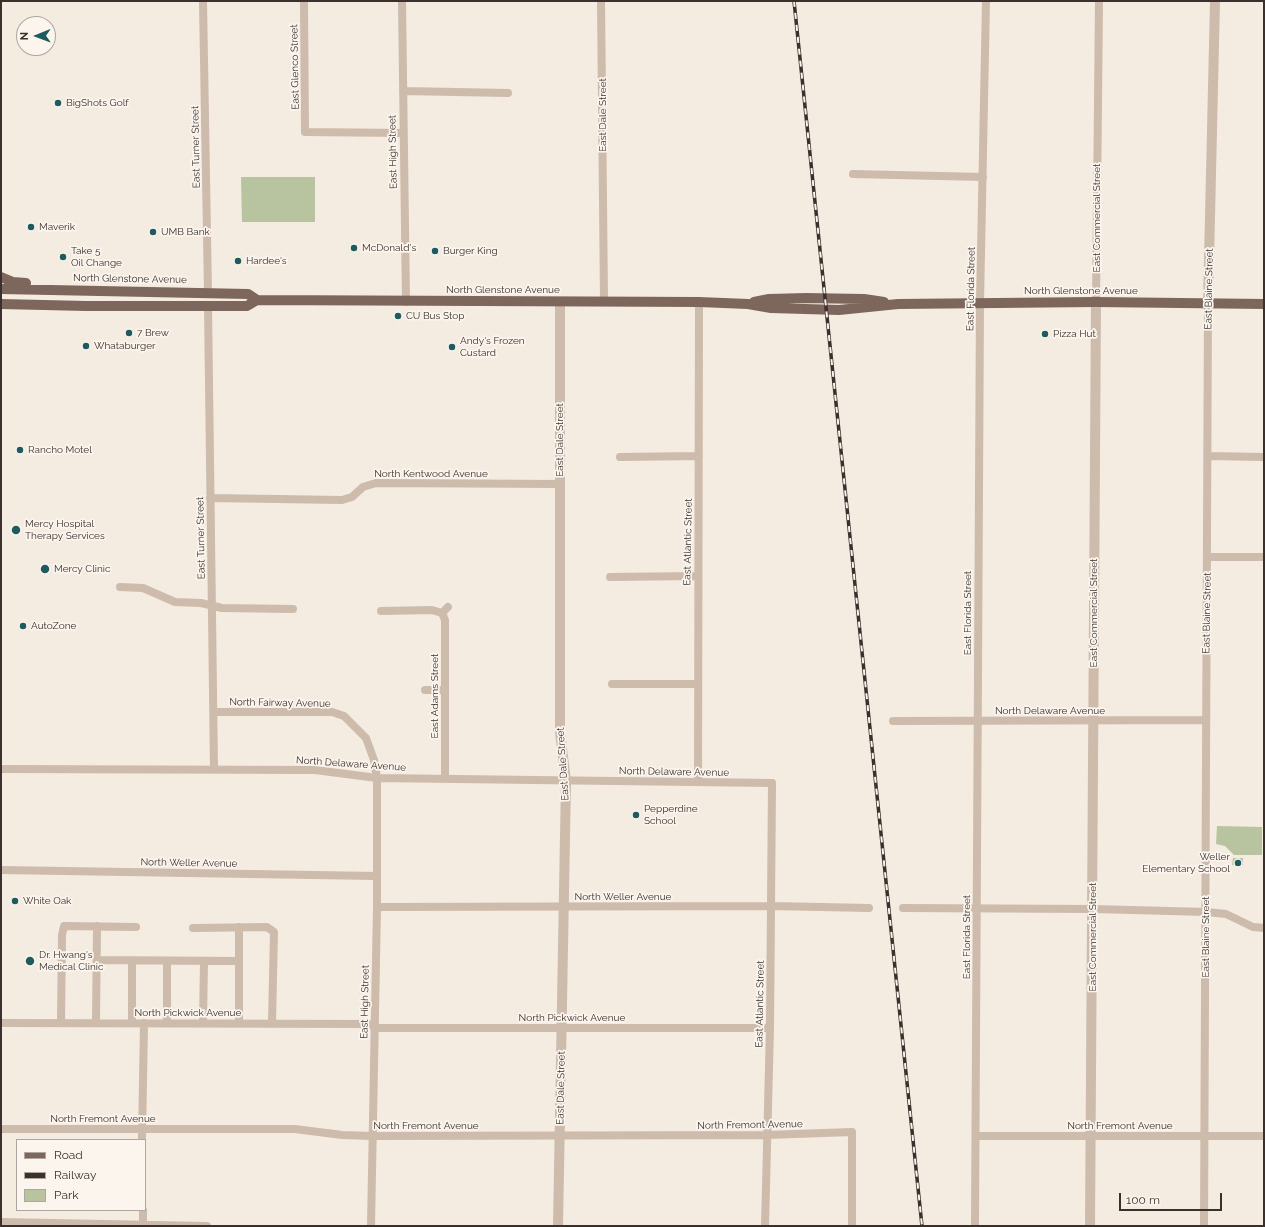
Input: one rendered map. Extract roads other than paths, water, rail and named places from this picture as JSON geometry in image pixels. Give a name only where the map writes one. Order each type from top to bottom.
[{"type":"main road","points":[[1,277],[13,282],[95,284],[125,291]]},
{"type":"main road","name":"North Glenstone Avenue","points":[[1,289],[248,294]]},
{"type":"main road","points":[[155,306],[162,300],[199,299],[208,293]]},
{"type":"main road","points":[[208,306],[214,301],[240,300],[248,294],[257,300]]},
{"type":"main road","name":"North Glenstone Avenue","points":[[1,304],[248,306],[257,300],[406,302],[699,302],[748,304],[769,299],[806,298],[864,299],[898,304],[1096,302],[1264,304]]},
{"type":"main road","points":[[1,309],[18,305]]},
{"type":"street","name":"East Turner Street","points":[[203,1],[208,293]]},
{"type":"street","name":"East Glenco Street","points":[[304,1],[305,132],[403,132]]},
{"type":"street","name":"East High Street","points":[[402,1],[406,302]]},
{"type":"street","name":"East Dale Street","points":[[602,1],[604,302]]},
{"type":"street","name":"East Florida Street","points":[[975,1226],[980,303],[986,1]]},
{"type":"street","name":"East Commercial Street","points":[[1090,1226],[1099,1]]},
{"type":"street","name":"East Blaine Street","points":[[1204,1226],[1207,912],[1206,720],[1208,557],[1208,303],[1215,1]]},
{"type":"street","points":[[403,92],[508,93]]},
{"type":"street","points":[[852,174],[983,177]]},
{"type":"street","name":"East Dale Street","points":[[558,1226],[566,781],[560,732],[560,302]]},
{"type":"street","name":"East Atlantic Street","points":[[698,782],[699,302]]},
{"type":"street","name":"East Turner Street","points":[[208,306],[214,770]]},
{"type":"street","points":[[620,456],[699,456]]},
{"type":"street","points":[[1208,456],[1264,457]]},
{"type":"street","name":"North Kentwood Avenue","points":[[210,498],[342,500],[352,497],[367,485],[376,483],[560,484]]},
{"type":"street","points":[[1208,557],[1264,557]]},
{"type":"street","points":[[610,577],[698,576]]},
{"type":"street","points":[[120,587],[138,586],[153,591],[171,601],[201,603],[222,608],[293,609]]},
{"type":"street","points":[[381,610],[432,610],[442,613],[448,607]]},
{"type":"street","name":"East Adams Street","points":[[442,613],[445,620],[445,779]]},
{"type":"street","points":[[612,684],[698,684]]},
{"type":"street","points":[[425,690],[444,690]]},
{"type":"street","name":"North Fairway Avenue","points":[[214,712],[313,711],[332,712],[344,716],[366,738],[374,760],[377,778]]},
{"type":"street","name":"North Delaware Avenue","points":[[893,721],[978,722],[1206,720]]},
{"type":"street","name":"North Delaware Avenue","points":[[1,768],[315,770],[377,778],[772,783]]},
{"type":"street","name":"East High Street","points":[[371,1226],[377,778]]},
{"type":"street","name":"East Atlantic Street","points":[[765,1226],[770,1028],[772,783]]},
{"type":"street","name":"North Weller Avenue","points":[[1,870],[376,876]]},
{"type":"street","name":"North Weller Avenue","points":[[376,906],[771,906],[869,908]]},
{"type":"street","points":[[903,908],[1093,909],[1207,912],[1226,914],[1253,927],[1264,928]]},
{"type":"street","points":[[61,1023],[62,929],[64,926],[136,927]]},
{"type":"street","points":[[96,1022],[97,926]]},
{"type":"street","points":[[239,927],[239,1023]]},
{"type":"street","points":[[193,928],[267,927],[274,932],[272,1023]]},
{"type":"street","points":[[97,960],[239,961]]},
{"type":"street","points":[[132,961],[132,1023]]},
{"type":"street","points":[[167,961],[167,1023]]},
{"type":"street","points":[[203,1023],[204,961]]},
{"type":"street","name":"North Pickwick Avenue","points":[[1,1022],[272,1023],[374,1026],[561,1028],[770,1028]]},
{"type":"street","points":[[142,1139],[144,1022]]},
{"type":"street","name":"North Fremont Avenue","points":[[1,1129],[295,1130],[342,1135],[372,1136],[767,1136],[852,1132],[852,1226]]},
{"type":"street","name":"North Fremont Avenue","points":[[976,1136],[1264,1136]]},
{"type":"street","points":[[142,1211],[143,1226]]},
{"type":"street","points":[[1,1222],[143,1226],[207,1226]]},
{"type":"railway","points":[[794,1],[922,1226]]},
{"type":"place","name":"BigShots Golf","points":[[58,103]]},
{"type":"place","name":"Maverik","points":[[31,227]]},
{"type":"place","name":"UMB Bank","points":[[153,232]]},
{"type":"place","name":"McDonald's","points":[[354,248]]},
{"type":"place","name":"Burger King","points":[[435,251]]},
{"type":"place","name":"Take 5 Oil Change","points":[[63,257]]},
{"type":"place","name":"Hardee's","points":[[238,261]]},
{"type":"place","name":"CU Bus Stop","points":[[398,316]]},
{"type":"place","name":"7 Brew","points":[[129,333]]},
{"type":"place","name":"Pizza Hut","points":[[1045,334]]},
{"type":"place","name":"Whataburger","points":[[86,346]]},
{"type":"place","name":"Andy's Frozen Custard","points":[[452,347]]},
{"type":"place","name":"Rancho Motel","points":[[20,450]]},
{"type":"place","name":"Mercy Hospital Therapy Services","points":[[16,530]]},
{"type":"place","name":"Mercy Clinic","points":[[45,569]]},
{"type":"place","name":"AutoZone","points":[[23,626]]},
{"type":"place","name":"Pepperdine School","points":[[636,815]]},
{"type":"place","name":"Weller Elementary School","points":[[1238,863]]},
{"type":"place","name":"White Oak","points":[[15,901]]},
{"type":"place","name":"Dr. Hwang's Medical Clinic","points":[[30,961]]}]
